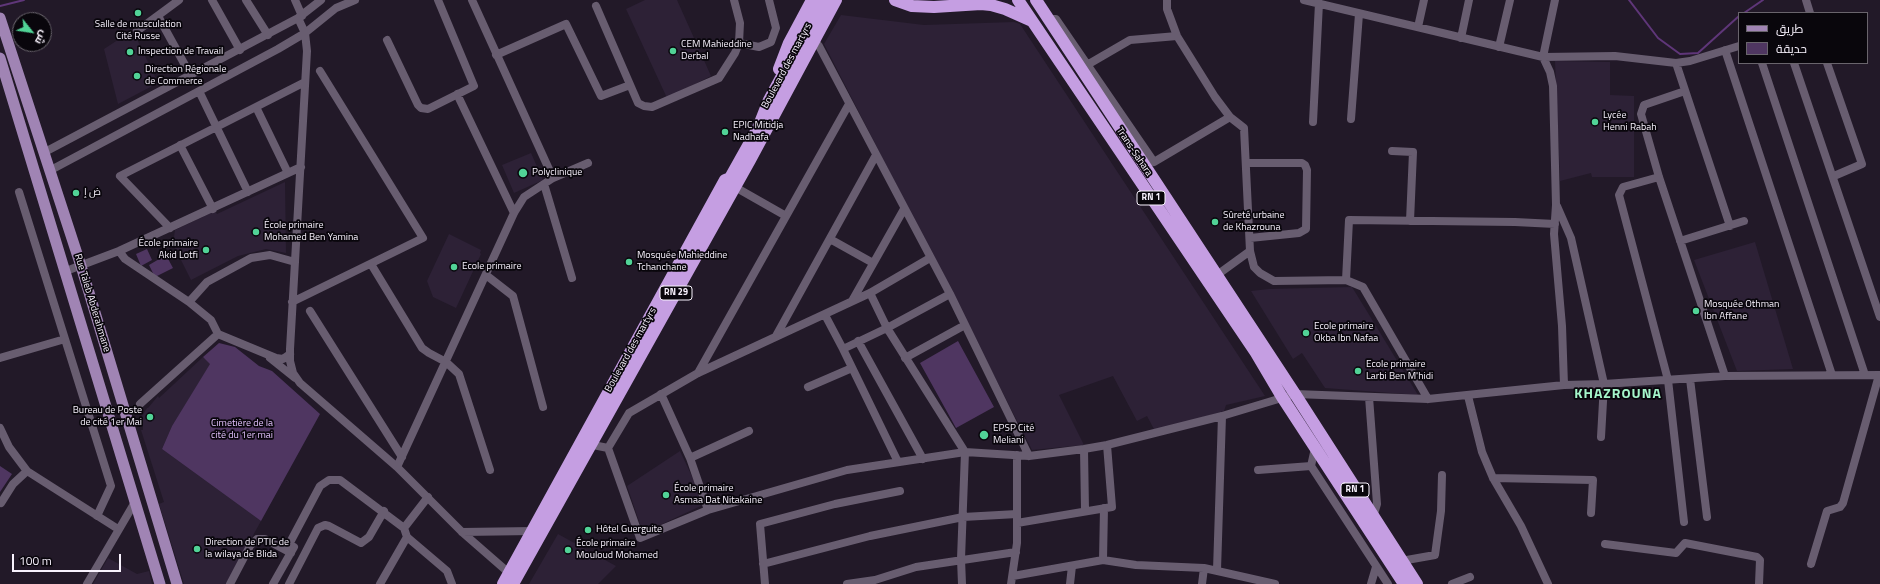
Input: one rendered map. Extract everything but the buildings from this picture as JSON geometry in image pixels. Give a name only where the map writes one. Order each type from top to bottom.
[{"type":"highway","points":[[770,100],[789,43],[812,0]]},
{"type":"highway","name":"Boulevard des martyrs","points":[[511,578],[533,531],[587,444],[726,180],[730,178],[758,128],[770,100],[823,0]]},
{"type":"highway","name":"Boulevard des martyrs","points":[[503,584],[511,578],[735,187],[836,0]]},
{"type":"highway","points":[[895,0],[912,6],[934,7],[981,4],[990,5],[1005,9],[1032,21]]},
{"type":"highway","name":"Trans-Sahara","points":[[1018,0],[1256,353],[1282,397]]},
{"type":"highway","points":[[1037,0],[1048,16]]},
{"type":"highway","name":"RN 1","points":[[1048,16],[1295,394],[1417,584]]},
{"type":"highway","name":"RN 1","points":[[1282,397],[1404,584]]},
{"type":"main road","name":"Rue Taleb Abderahmane","points":[[1,21],[81,266],[177,584]]},
{"type":"main road","name":"Rue Taleb Abderahmane","points":[[0,58],[5,90],[66,271],[160,584]]},
{"type":"street","points":[[137,32],[179,0]]},
{"type":"street","points":[[212,0],[240,50]]},
{"type":"street","points":[[246,0],[268,35]]},
{"type":"street","points":[[295,0],[305,33],[307,51],[290,354],[294,373],[300,383]]},
{"type":"street","points":[[43,153],[268,35],[300,17],[321,0]]},
{"type":"street","points":[[49,171],[305,33],[336,8],[355,0]]},
{"type":"street","points":[[387,40],[418,106],[421,108],[428,109],[474,86],[438,0]]},
{"type":"street","points":[[472,0],[554,178]]},
{"type":"street","points":[[596,6],[638,103],[644,106],[652,107],[719,78],[735,53],[739,43],[740,23],[734,0]]},
{"type":"street","points":[[739,43],[759,47],[772,42],[776,28],[769,0]]},
{"type":"street","points":[[1167,0],[1167,9],[1177,36],[1215,97],[1230,117],[1244,128],[1250,251],[1254,267],[1260,273],[1274,281],[1346,280],[1363,286],[1428,400]]},
{"type":"street","points":[[1306,0],[1359,14],[1543,57],[1615,56],[1676,63],[1690,61],[1738,46]]},
{"type":"street","points":[[1418,28],[1424,0]]},
{"type":"street","points":[[1461,38],[1469,0]]},
{"type":"street","points":[[1499,46],[1510,0]]},
{"type":"street","points":[[1555,0],[1543,57],[1550,72],[1553,86],[1556,206],[1554,234],[1562,326],[1564,385]]},
{"type":"street","points":[[1806,0],[1810,12]]},
{"type":"street","points":[[1313,122],[1319,3]]},
{"type":"street","points":[[1351,119],[1359,14]]},
{"type":"street","points":[[158,16],[191,76]]},
{"type":"street","points":[[1048,16],[1056,19],[1154,162],[1230,117]]},
{"type":"street","points":[[496,54],[566,24],[601,96],[630,85]]},
{"type":"street","points":[[1087,65],[1130,40],[1177,36]]},
{"type":"street","points":[[814,40],[819,46],[950,294],[1029,456]]},
{"type":"street","points":[[1725,50],[1832,375]]},
{"type":"street","points":[[1676,63],[1730,226]]},
{"type":"street","points":[[1762,64],[1865,375]]},
{"type":"street","points":[[1794,64],[1834,176],[1880,317]]},
{"type":"street","points":[[1827,64],[1862,164],[1834,176]]},
{"type":"street","points":[[292,302],[423,238],[320,71]]},
{"type":"street","points":[[170,228],[120,176],[305,82]]},
{"type":"street","points":[[199,91],[248,192]]},
{"type":"street","points":[[1685,91],[1644,105],[1641,114],[1659,177],[1725,376]]},
{"type":"street","points":[[457,94],[514,213]]},
{"type":"street","points":[[698,373],[849,104]]},
{"type":"street","points":[[256,107],[288,173]]},
{"type":"street","points":[[180,145],[213,208]]},
{"type":"street","points":[[1392,151],[1413,152],[1410,222]]},
{"type":"street","points":[[776,336],[876,155]]},
{"type":"street","points":[[397,467],[514,213],[524,198],[544,184],[588,163]]},
{"type":"street","points":[[1246,163],[1302,163],[1305,165],[1307,170],[1306,229],[1299,233],[1250,238]]},
{"type":"street","points":[[66,271],[119,251],[301,167]]},
{"type":"street","points":[[1659,177],[1623,187],[1619,195],[1668,380],[1684,522]]},
{"type":"street","points":[[544,184],[572,278]]},
{"type":"street","points":[[735,187],[786,216]]},
{"type":"street","points":[[19,192],[111,486],[97,516]]},
{"type":"street","points":[[1556,206],[1571,238],[1604,384],[1601,437]]},
{"type":"street","points":[[852,301],[904,209]]},
{"type":"street","points":[[1346,280],[1349,220],[1410,222],[1515,222],[1555,224]]},
{"type":"street","points":[[1680,241],[1744,221]]},
{"type":"street","points":[[830,239],[873,263]]},
{"type":"street","points":[[119,251],[126,259],[189,302],[211,320],[218,334],[263,354],[278,364],[397,467],[462,532],[511,578]]},
{"type":"street","points":[[1217,275],[1250,251]]},
{"type":"street","points":[[189,302],[207,282],[251,258],[270,255],[295,262]]},
{"type":"street","points":[[608,448],[629,413],[661,394],[698,373],[776,336],[825,315],[870,292],[930,258]]},
{"type":"street","points":[[371,264],[422,348],[446,362],[459,374],[490,470]]},
{"type":"street","points":[[486,275],[513,296],[543,407]]},
{"type":"street","points":[[870,292],[887,328],[965,452],[961,559],[962,584]]},
{"type":"street","points":[[843,349],[887,328],[950,294]]},
{"type":"street","points":[[310,311],[402,457]]},
{"type":"street","points":[[825,315],[898,462]]},
{"type":"street","points":[[906,358],[965,325]]},
{"type":"street","points":[[140,404],[218,334]]},
{"type":"street","points":[[0,358],[65,339]]},
{"type":"street","points":[[858,341],[923,459]]},
{"type":"street","points":[[263,354],[283,359],[290,354]]},
{"type":"street","points":[[808,387],[852,368]]},
{"type":"street","points":[[608,448],[640,538],[708,510],[847,470],[965,452],[1029,456],[1084,449],[1107,445],[1222,416],[1295,394],[1368,396],[1428,400],[1564,385],[1604,384],[1725,376],[1879,375],[1843,503],[1840,507],[1826,511],[1810,564]]},
{"type":"street","points":[[1690,379],[1707,517]]},
{"type":"street","points":[[661,394],[690,458],[708,510]]},
{"type":"street","points":[[1368,396],[1377,504],[1373,517]]},
{"type":"street","points":[[1468,396],[1482,452],[1493,478],[1521,526],[1548,584]]},
{"type":"street","points":[[1217,570],[1222,416]]},
{"type":"street","points":[[0,428],[8,447],[27,472],[118,529]]},
{"type":"street","points":[[690,458],[749,431]]},
{"type":"street","points":[[587,444],[608,448]]},
{"type":"street","points":[[1017,523],[1085,510],[1112,507],[1107,445]]},
{"type":"street","points":[[1315,448],[1311,466],[1388,584]]},
{"type":"street","points":[[1084,449],[1085,510]]},
{"type":"street","points":[[1017,455],[1016,552],[1012,580],[1103,560],[1136,565],[1204,568],[1275,584]]},
{"type":"street","points":[[1258,470],[1311,466]]},
{"type":"street","points":[[1,503],[13,484],[27,472]]},
{"type":"street","points":[[1401,561],[1435,555],[1442,511],[1442,474]]},
{"type":"street","points":[[1493,478],[1593,480],[1591,513]]},
{"type":"street","points":[[273,584],[320,486],[334,479],[343,481],[384,511],[404,528],[407,537],[447,571],[452,584]]},
{"type":"street","points":[[765,584],[760,524],[835,504],[900,491]]},
{"type":"street","points":[[404,528],[428,497]]},
{"type":"street","points":[[87,584],[135,502]]},
{"type":"street","points":[[1103,560],[1104,508]]},
{"type":"street","points":[[289,584],[318,528],[325,525],[329,526],[361,543],[366,541],[384,511]]},
{"type":"street","points":[[763,564],[870,536],[963,517],[1017,514]]},
{"type":"street","points":[[462,532],[533,531]]},
{"type":"street","points":[[380,584],[407,537]]},
{"type":"street","points":[[230,584],[250,546],[257,539],[265,539],[305,554]]},
{"type":"street","points":[[1604,544],[1676,553],[1685,543],[1757,557],[1760,560],[1759,584]]},
{"type":"street","points":[[847,584],[875,580],[916,567],[961,559],[1016,552]]},
{"type":"street","points":[[1070,584],[1072,566]]},
{"type":"street","points":[[1371,584],[1376,567]]},
{"type":"street","points":[[1202,584],[1204,568]]},
{"type":"street","points":[[1452,584],[1470,577]]},
{"type":"shaded area","name":"CEM Mahieddine Derbal","points":[[645,0],[677,0],[711,76],[667,98],[626,9]]},
{"type":"shaded area","points":[[841,15],[924,25],[1014,22],[1020,24],[1265,396],[1226,405],[1224,411],[1155,431],[1147,416],[1137,421],[1113,376],[1059,395],[1084,445],[1032,450],[824,44]]},
{"type":"shaded area","points":[[134,33],[158,83],[118,104],[104,49],[124,36]]},
{"type":"shaded area","name":"Lycée Henni Rabah","points":[[1555,61],[1610,62],[1610,95],[1634,96],[1634,177],[1592,177],[1591,173],[1560,181]]},
{"type":"shaded area","name":"Polyclinique","points":[[531,153],[543,180],[514,193],[502,165]]},
{"type":"shaded area","points":[[285,182],[286,253],[266,249],[238,256],[191,280],[173,244],[175,230],[215,211],[217,214]]},
{"type":"shaded area","name":"Ecole primaire","points":[[449,234],[481,250],[481,254],[456,308],[433,297],[427,281]]},
{"type":"shaded area","points":[[1755,242],[1793,369],[1737,371],[1694,260]]},
{"type":"shaded area","points":[[1352,287],[1418,395],[1325,388],[1302,353],[1293,359],[1251,291],[1269,289]]},
{"type":"shaded area","points":[[203,357],[211,364],[172,426],[162,449],[261,521],[226,584],[184,584],[159,504],[164,502],[141,430],[143,430],[143,419],[141,418],[147,408],[158,396],[159,398]]},
{"type":"shaded area","name":"École primaire Asmaa Dat Nitakaine","points":[[680,451],[705,504],[643,533],[627,486]]},
{"type":"shaded area","name":"École primaire Mouloud Mohamed","points":[[558,534],[616,566],[598,584],[529,584]]},
{"type":"shaded area","points":[[108,558],[137,574],[149,571],[152,584],[93,584]]},
{"type":"green space","points":[[147,249],[152,260],[141,266],[136,254]]},
{"type":"green space","points":[[166,255],[173,268],[155,277],[149,265]]},
{"type":"green space","points":[[958,341],[994,407],[956,428],[920,363]]},
{"type":"green space","name":"Cimetière de la cité du 1er mai","points":[[219,343],[235,347],[259,366],[272,371],[320,414],[261,521],[162,449],[172,426],[210,364],[203,357]]},
{"type":"green space","points":[[0,466],[12,474],[0,492]]},
{"type":"waterway","points":[[0,6],[24,0]]},
{"type":"waterway","points":[[1629,0],[1658,38],[1680,54],[1698,53],[1738,17]]},
{"type":"waterway","points":[[1745,12],[1763,0]]},
{"type":"place","name":"Salle de musculation Cité Russe","points":[[138,13]]},
{"type":"place","name":"CEM Mahieddine Derbal","points":[[673,51]]},
{"type":"place","name":"Inspection de Travail","points":[[130,52]]},
{"type":"place","name":"Direction Régionale de Commerce","points":[[137,76]]},
{"type":"place","name":"Lycée Henni Rabah","points":[[1595,122]]},
{"type":"place","name":"EPIC Mitidja Nadhafa","points":[[725,132]]},
{"type":"place","name":"Polyclinique","points":[[523,173]]},
{"type":"place","name":"ض إ","points":[[76,193]]},
{"type":"place","name":"Sûreté urbaine de Khazrouna","points":[[1215,222]]},
{"type":"place","name":"École primaire Mohamed Ben Yamina","points":[[256,232]]},
{"type":"place","name":"École primaire Akid Lotfi","points":[[206,250]]},
{"type":"place","name":"Mosquée Mahieddine Tchanchane","points":[[629,262]]},
{"type":"place","name":"Ecole primaire","points":[[454,267]]},
{"type":"place","name":"Mosquée Othman Ibn Affane","points":[[1696,311]]},
{"type":"place","name":"Ecole primaire Okba Ibn Nafaa","points":[[1306,333]]},
{"type":"place","name":"Ecole primaire Larbi Ben M'hidi","points":[[1358,371]]},
{"type":"place","name":"Bureau de Poste de cité 1er Mai","points":[[150,417]]},
{"type":"place","name":"EPSP Cité Meliani","points":[[984,435]]},
{"type":"place","name":"École primaire Asmaa Dat Nitakaine","points":[[666,495]]},
{"type":"place","name":"Hôtel Guerguite","points":[[588,530]]},
{"type":"place","name":"Direction de PTIC de la wilaya de Blida","points":[[197,549]]},
{"type":"place","name":"École primaire Mouloud Mohamed","points":[[568,550]]},
{"type":"district","name":"KHAZROUNA","points":[[1618,395]]}]
